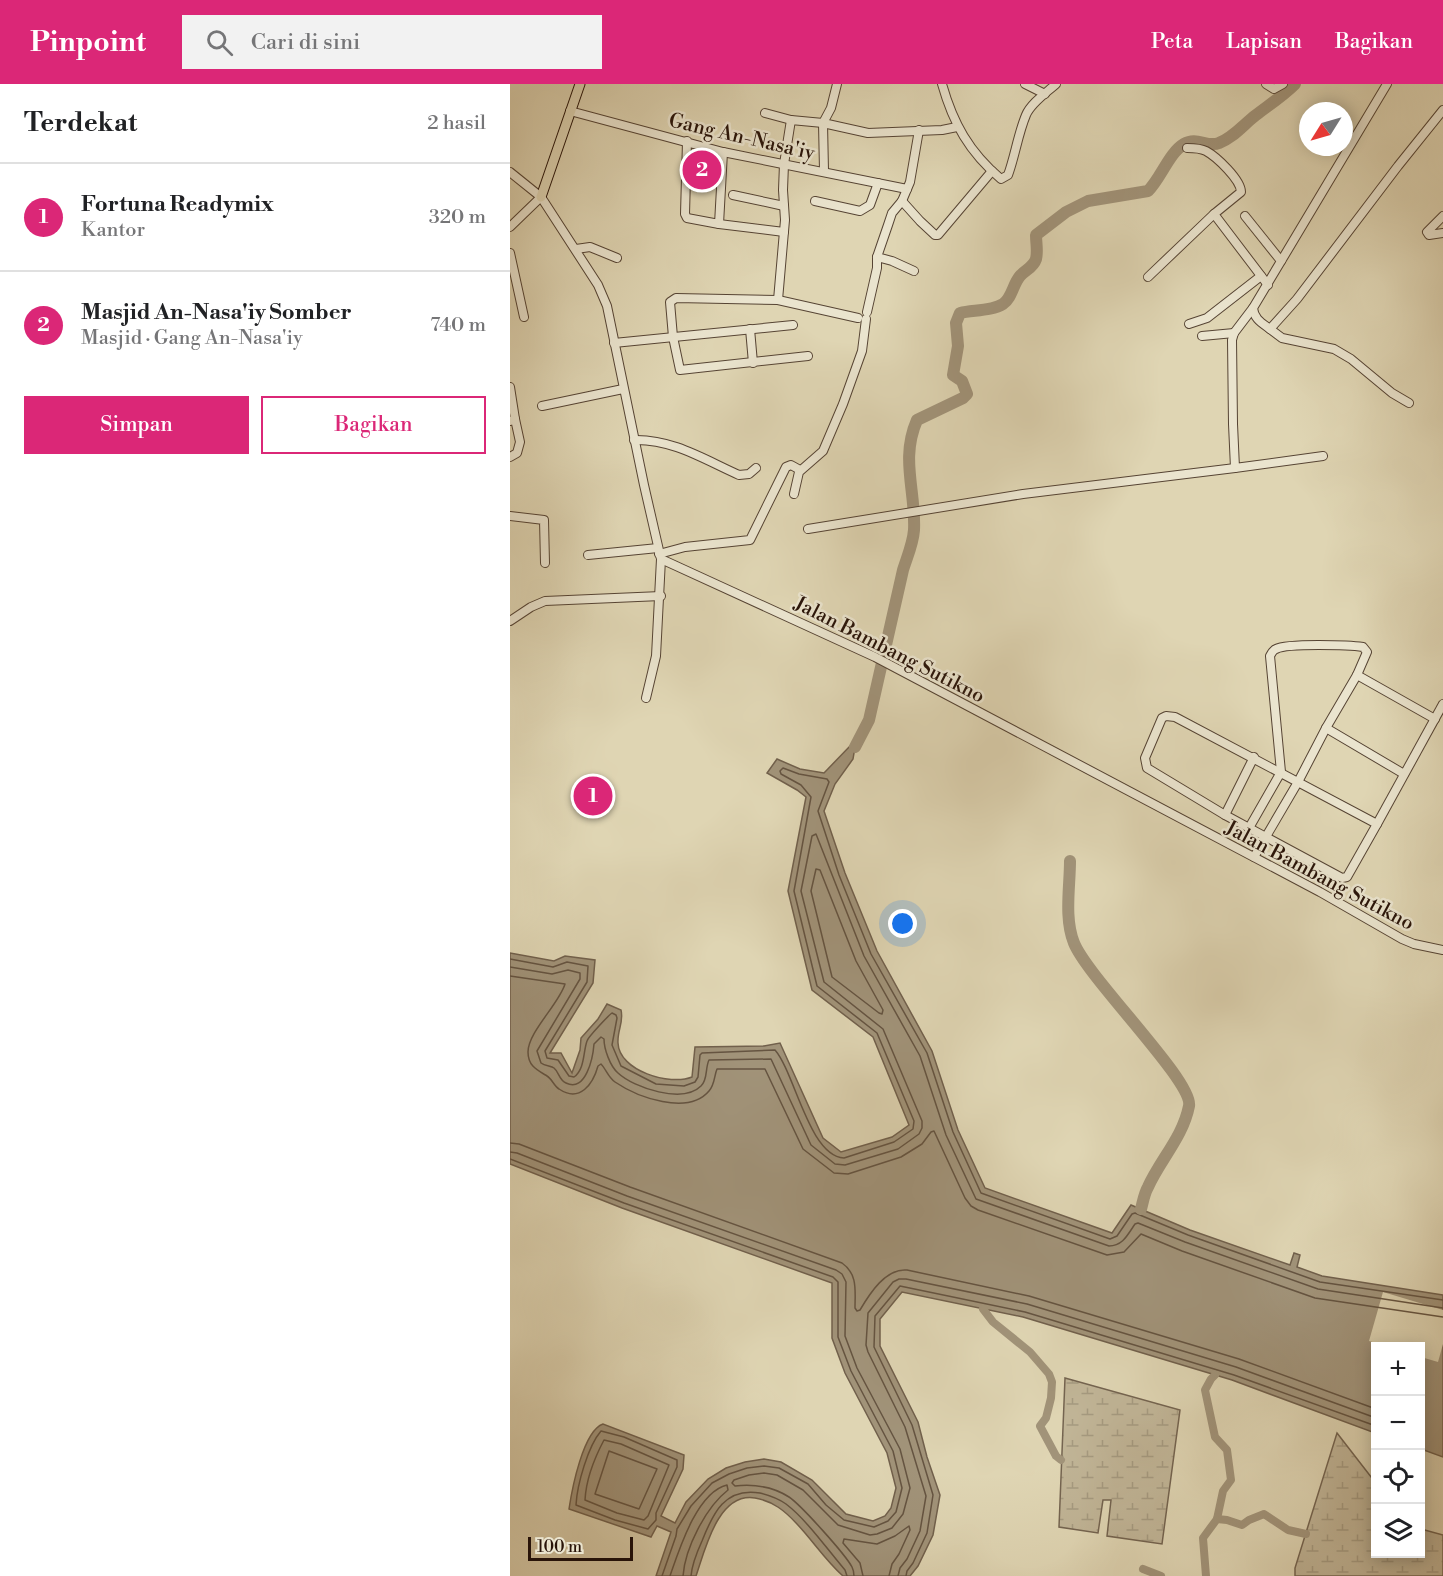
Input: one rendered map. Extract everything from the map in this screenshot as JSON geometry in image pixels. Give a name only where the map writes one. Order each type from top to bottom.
[{"type":"main road","points":[[541,197],[580,84]]},
{"type":"street","points":[[824,171],[823,123],[831,108],[837,84]]},
{"type":"street","points":[[942,84],[957,127],[1001,179],[1008,175],[1026,115],[1033,105],[1056,84]]},
{"type":"street","points":[[1025,84],[1045,94]]},
{"type":"street","points":[[1266,84],[1274,89],[1282,84]]},
{"type":"street","points":[[1236,468],[1233,424],[1232,340],[1234,333],[1268,285],[1387,84]]},
{"type":"street","points":[[1270,329],[1297,299],[1443,110]]},
{"type":"street","name":"Gang An-Nasa'iy","points":[[570,111],[723,152],[907,189]]},
{"type":"street","points":[[765,112],[791,120],[823,123],[868,133],[942,130],[957,127]]},
{"type":"street","points":[[778,300],[784,232],[784,164],[791,120]]},
{"type":"street","points":[[794,494],[796,477],[800,470],[823,451],[857,367],[862,351],[864,316],[877,268],[877,257],[892,213],[902,201],[907,189],[919,130]]},
{"type":"street","points":[[687,141],[685,214],[687,218],[784,232]]},
{"type":"street","points":[[1148,277],[1214,214],[1241,192],[1241,186],[1220,162],[1206,151],[1187,148]]},
{"type":"street","points":[[718,224],[723,152]]},
{"type":"street","points":[[902,201],[920,221],[938,235],[992,171]]},
{"type":"street","points":[[510,172],[541,197],[576,249],[607,306],[660,554],[661,596],[656,656],[646,698]]},
{"type":"street","points":[[815,201],[860,211],[870,205],[878,183]]},
{"type":"street","points":[[733,195],[784,206]]},
{"type":"street","points":[[510,227],[541,197]]},
{"type":"street","points":[[1214,214],[1268,285]]},
{"type":"street","points":[[1245,216],[1281,261]]},
{"type":"street","points":[[1443,216],[1427,232],[1433,236],[1443,233]]},
{"type":"street","points":[[576,249],[590,247],[617,258]]},
{"type":"street","points":[[510,253],[524,317]]},
{"type":"street","points":[[877,257],[914,271]]},
{"type":"street","points":[[1188,324],[1207,318],[1261,276]]},
{"type":"street","points":[[808,356],[680,370],[673,337],[670,302],[676,298],[778,300],[864,316]]},
{"type":"street","points":[[1253,308],[1258,320],[1282,338],[1334,349],[1351,359],[1392,393],[1409,403]]},
{"type":"street","points":[[614,343],[793,325]]},
{"type":"street","points":[[750,329],[753,363]]},
{"type":"street","points":[[1202,336],[1234,333]]},
{"type":"street","points":[[510,387],[513,420],[520,442],[517,453],[510,457]]},
{"type":"street","points":[[542,406],[623,389]]},
{"type":"street","points":[[634,440],[651,440],[669,444],[739,475],[749,474],[756,468]]},
{"type":"street","points":[[808,529],[1023,494],[1323,456]]},
{"type":"street","points":[[588,555],[660,554],[685,547],[750,540],[786,467],[791,465],[800,470]]},
{"type":"street","points":[[510,516],[544,520],[545,563]]},
{"type":"street","name":"Jalan Bambang Sutikno","points":[[660,554],[875,657],[1320,892],[1394,936],[1414,944],[1443,950]]},
{"type":"street","points":[[510,621],[545,601],[661,596]]},
{"type":"street","points":[[1249,828],[1281,772],[1270,656],[1272,652],[1280,648],[1318,645],[1362,647],[1366,652],[1357,675],[1254,857]]},
{"type":"street","points":[[1357,675],[1435,719]]},
{"type":"street","points":[[1377,824],[1175,717],[1162,718],[1145,758],[1147,768],[1225,815],[1345,878],[1377,824],[1443,704]]},
{"type":"street","points":[[1326,728],[1404,774]]},
{"type":"street","points":[[1225,815],[1254,757]]},
{"type":"green space","points":[[1065,1378],[1180,1410],[1162,1544],[1107,1536],[1111,1500],[1103,1500],[1098,1533],[1059,1527]]},
{"type":"green space","points":[[1337,1433],[1371,1477],[1371,1558],[1425,1558],[1425,1530],[1443,1535],[1443,1576],[1295,1576],[1295,1568]]},
{"type":"water","points":[[850,746],[855,747],[853,759],[835,784],[824,811],[845,873],[877,951],[932,1051],[958,1130],[985,1188],[1112,1233],[1131,1205],[1190,1230],[1290,1265],[1294,1253],[1300,1255],[1297,1267],[1322,1276],[1443,1295],[1443,1457],[1425,1450],[1425,1342],[1371,1342],[1371,1432],[1232,1380],[1023,1317],[902,1292],[880,1319],[880,1346],[918,1422],[940,1495],[933,1535],[918,1566],[910,1576],[843,1576],[788,1515],[773,1504],[755,1498],[742,1499],[731,1504],[722,1513],[709,1538],[696,1576],[656,1576],[671,1532],[657,1526],[651,1537],[569,1509],[584,1449],[596,1429],[603,1424],[684,1455],[683,1469],[661,1516],[675,1523],[686,1502],[708,1479],[726,1468],[764,1459],[781,1462],[812,1480],[846,1514],[873,1521],[885,1516],[891,1508],[896,1488],[887,1453],[845,1373],[832,1338],[832,1283],[622,1208],[510,1164],[510,953],[554,961],[565,956],[595,960],[593,983],[550,1053],[561,1053],[572,1073],[580,1050],[581,1038],[598,1019],[607,1004],[621,1010],[622,1019],[618,1043],[621,1053],[636,1068],[659,1078],[692,1077],[695,1047],[764,1046],[780,1043],[823,1138],[841,1152],[892,1137],[909,1125],[873,1037],[812,990],[788,891],[806,797],[767,773],[777,759],[800,769],[824,773]]},
{"type":"pier","points":[[1383,1292],[1443,1310],[1443,1344],[1438,1362],[1425,1358],[1425,1342],[1369,1341]]},
{"type":"waterway","points":[[855,747],[869,720],[913,535],[914,516],[909,462],[912,434],[917,420],[967,394],[962,381],[953,375],[958,346],[956,323],[960,313],[993,308],[1003,304],[1018,279],[1035,262],[1036,235],[1066,212],[1088,201],[1148,191],[1174,153],[1184,144],[1193,141],[1210,144],[1224,141],[1295,84]]},
{"type":"waterway","points":[[1070,861],[1068,913],[1074,943],[1099,980],[1175,1075],[1186,1094],[1189,1106],[1182,1128],[1153,1177],[1141,1209]]},
{"type":"waterway","points":[[983,1309],[993,1322],[1030,1352],[1049,1374],[1052,1382],[1051,1398],[1046,1418],[1040,1426],[1056,1456],[1061,1460]]},
{"type":"waterway","points":[[1206,1576],[1203,1538],[1217,1519],[1223,1491],[1231,1480],[1227,1450],[1215,1437],[1205,1390],[1215,1375]]},
{"type":"waterway","points":[[1217,1519],[1242,1525],[1264,1514],[1288,1530],[1306,1534]]},
{"type":"waterway","points":[[1143,1569],[1161,1576]]},
{"type":"place","name":"Masjid An-Nasa'iy Somber","points":[[702,170]]},
{"type":"place","name":"Fortuna Readymix","points":[[593,796]]}]
